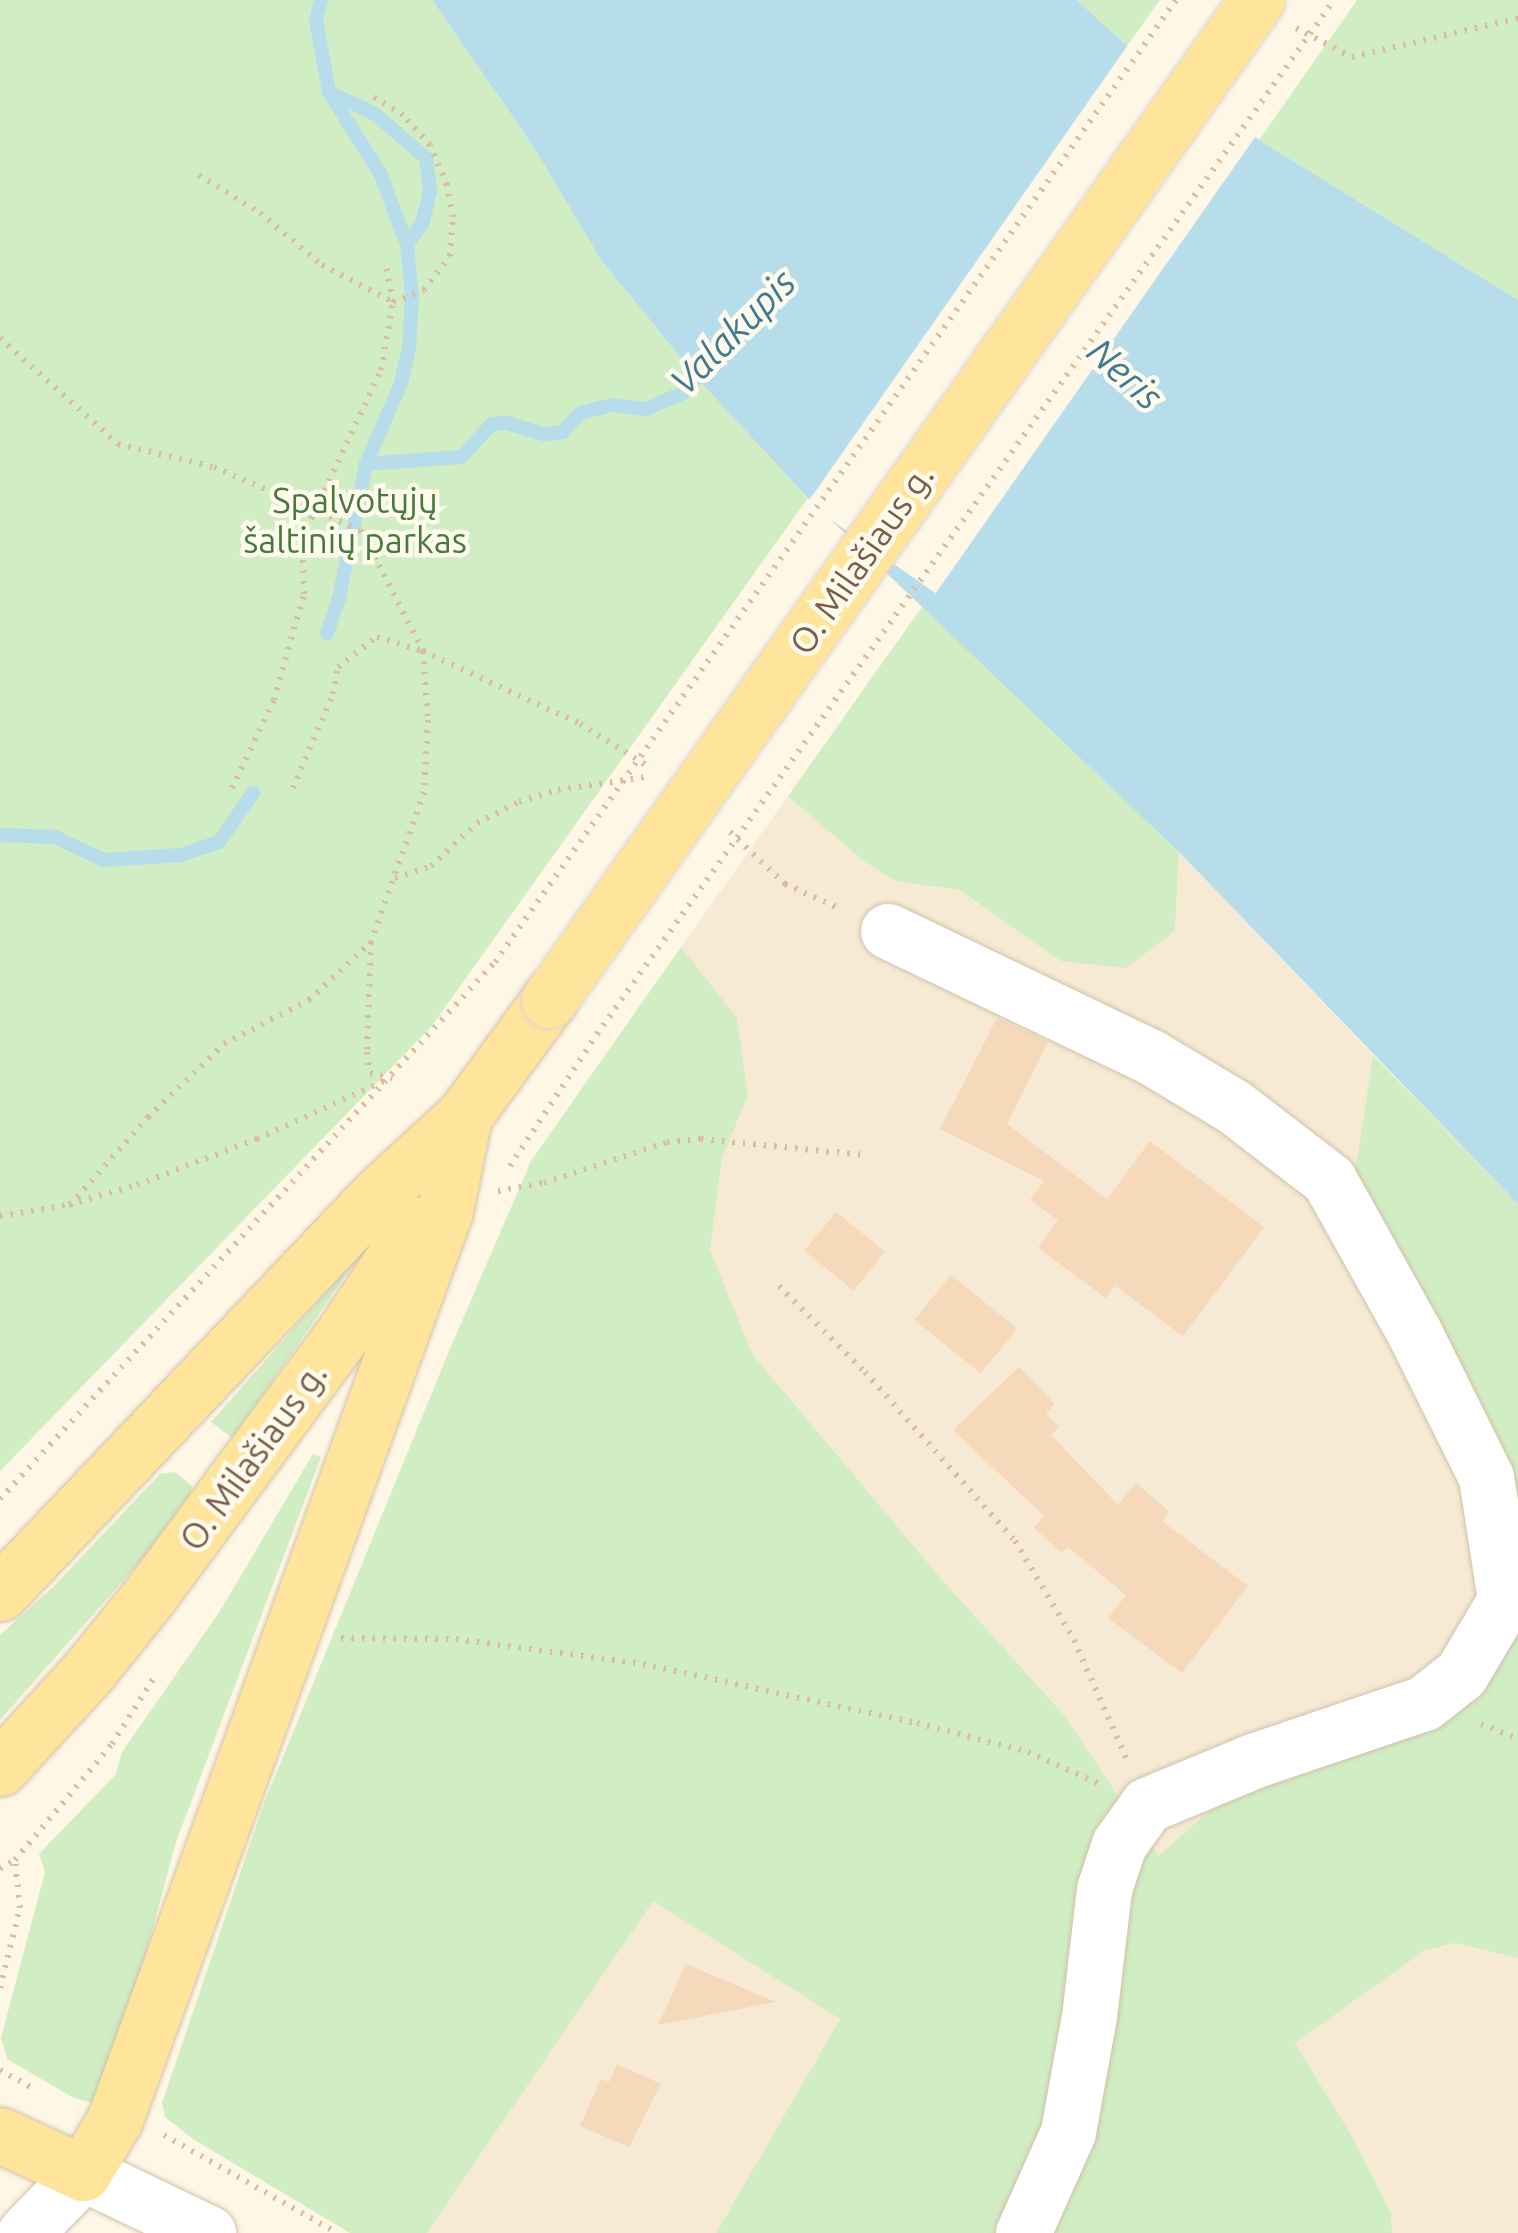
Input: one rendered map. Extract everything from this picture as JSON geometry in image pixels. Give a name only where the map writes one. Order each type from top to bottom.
[{"type":"main road","name":"O. Milašiaus g.","points":[[0,1594],[377,1196],[464,1116],[1274,12]]},
{"type":"main road","name":"O. Milašiaus g.","points":[[0,1768],[88,1672],[149,1596],[345,1331],[408,1242],[464,1116]]},
{"type":"main road","points":[[0,2134],[83,2174],[115,2119],[445,1211],[464,1116]]},
{"type":"street","points":[[888,931],[1151,1057],[1233,1106],[1329,1180],[1414,1332],[1486,1477],[1505,1600],[1461,1674],[1424,1703],[1254,1761],[1147,1805],[1120,1844],[1104,1890],[1089,2016],[1068,2132],[1023,2233]]},
{"type":"street","points":[[26,2233],[83,2174],[208,2233]]},
{"type":"path","points":[[0,1499],[392,1078],[494,962],[1176,0]]},
{"type":"path","points":[[864,1155],[701,1139],[667,1142],[544,1184],[492,1192],[597,1034],[1334,0]]},
{"type":"path","points":[[1274,12],[1352,57],[1518,18]]},
{"type":"path","points":[[198,176],[260,213],[322,264],[393,302],[424,290],[450,256],[453,217],[446,185],[430,145],[403,115],[367,93]]},
{"type":"path","points":[[232,788],[274,700],[304,594],[302,538],[381,370],[393,302],[386,265]]},
{"type":"path","points":[[0,338],[118,444],[214,467],[360,530],[422,651],[428,720],[424,792],[371,942],[368,1062],[370,1072],[392,1078]]},
{"type":"path","points":[[293,788],[333,694],[338,667],[377,636],[422,651],[580,724]]},
{"type":"path","points":[[394,879],[431,866],[477,823],[519,802],[558,790],[662,774]]},
{"type":"path","points":[[785,884],[888,931]]},
{"type":"path","points":[[70,1205],[148,1116],[224,1044],[309,1000],[371,942]]},
{"type":"path","points":[[0,1216],[70,1205],[137,1185],[258,1139],[392,1078]]},
{"type":"path","points":[[779,1286],[865,1372],[1016,1541],[1074,1640],[1147,1805]]},
{"type":"path","points":[[329,1638],[456,1640],[643,1664],[917,1722],[1028,1752],[1147,1805]]},
{"type":"path","points":[[0,1869],[15,1860]]},
{"type":"path","points":[[0,1988],[20,1908]]},
{"type":"path","points":[[159,2132],[337,2233]]},
{"type":"shaded area","points":[[788,796],[862,860],[895,881],[958,890],[1062,961],[1175,931],[1179,852],[1373,1055],[1352,1192],[1501,1479],[1462,1707],[1214,1807],[1158,1857],[1064,1715],[944,1582],[753,1355],[710,1250],[722,1159],[748,1095],[737,1019],[681,947]]},
{"type":"shaded area","points":[[653,1900],[840,2019],[716,2233],[427,2233]]},
{"type":"shaded area","points":[[1454,1943],[1518,1958],[1518,2233],[1392,2233],[1391,2213],[1353,2138],[1295,2043],[1424,1951]]},
{"type":"green space","name":"Spalvotųjų šaltinių parkas","points":[[0,0],[432,0],[533,146],[601,260],[703,385],[808,498],[431,1027],[0,1471]]},
{"type":"green space","points":[[1077,0],[1160,0],[1127,46]]},
{"type":"green space","points":[[1357,0],[1518,0],[1518,300],[1259,140]]},
{"type":"green space","points":[[924,604],[1179,852],[1175,931],[1126,968],[1061,961],[959,890],[895,881],[862,860],[788,796]]},
{"type":"green space","points":[[681,947],[737,1018],[748,1095],[722,1159],[710,1250],[753,1355],[944,1582],[1064,1715],[1158,1856],[1214,1807],[1462,1707],[1518,1580],[1518,1958],[1454,1943],[1424,1951],[1295,2043],[1353,2138],[1391,2213],[1392,2233],[716,2233],[840,2019],[653,1901],[427,2233],[350,2233],[193,2139],[165,2117],[162,2103],[263,1806],[531,1161]]},
{"type":"green space","points":[[1373,1055],[1518,1204],[1518,1572],[1352,1192]]},
{"type":"green space","points":[[364,1249],[237,1432],[231,1437],[211,1422]]},
{"type":"green space","points":[[313,1454],[321,1457],[176,1842],[105,2106],[74,2098],[7,2059],[1,2038],[45,1872],[39,1854],[116,1774],[122,1752],[220,1611]]},
{"type":"green space","points":[[175,1472],[192,1486],[188,1507],[0,1720],[0,1635],[53,1587],[160,1474]]},
{"type":"water","name":"Neris","points":[[432,0],[1077,0],[1127,46],[1259,140],[1518,300],[1518,1204],[1179,852],[808,498],[703,385],[601,260],[533,146]]},
{"type":"pier","points":[[1130,42],[1259,132],[936,593],[807,503]]},
{"type":"building","points":[[997,1018],[1048,1042],[1007,1124],[1107,1199],[1150,1141],[1264,1227],[1183,1336],[1115,1286],[1106,1298],[1038,1248],[1058,1220],[1030,1200],[1044,1181],[940,1129]]},
{"type":"building","points":[[836,1212],[885,1252],[853,1291],[805,1251]]},
{"type":"building","points":[[951,1275],[1017,1328],[981,1374],[914,1320]]},
{"type":"building","points":[[1019,1367],[1055,1404],[1046,1413],[1059,1427],[1051,1435],[1118,1505],[1136,1483],[1170,1512],[1162,1521],[1248,1586],[1182,1673],[1108,1618],[1126,1595],[1068,1547],[1062,1553],[1034,1528],[1044,1516],[953,1430]]},
{"type":"building","points":[[686,1964],[776,2002],[658,2025]]},
{"type":"building","points":[[617,2064],[661,2084],[629,2147],[580,2126],[601,2079],[609,2082]]},
{"type":"waterway","name":"Valakupis","points":[[321,0],[316,20],[329,92],[381,175],[407,245],[412,295],[409,348],[401,383],[366,464],[339,598],[327,633]]},
{"type":"waterway","name":"Valakupis","points":[[331,93],[375,114],[426,158],[430,192],[422,223],[407,245]]},
{"type":"waterway","name":"Valakupis","points":[[366,464],[461,457],[492,424],[507,423],[544,434],[563,432],[580,413],[613,405],[646,409],[683,393],[709,365]]},
{"type":"waterway","name":"Valakupis","points":[[0,835],[55,837],[103,860],[181,855],[219,842],[253,793]]}]
